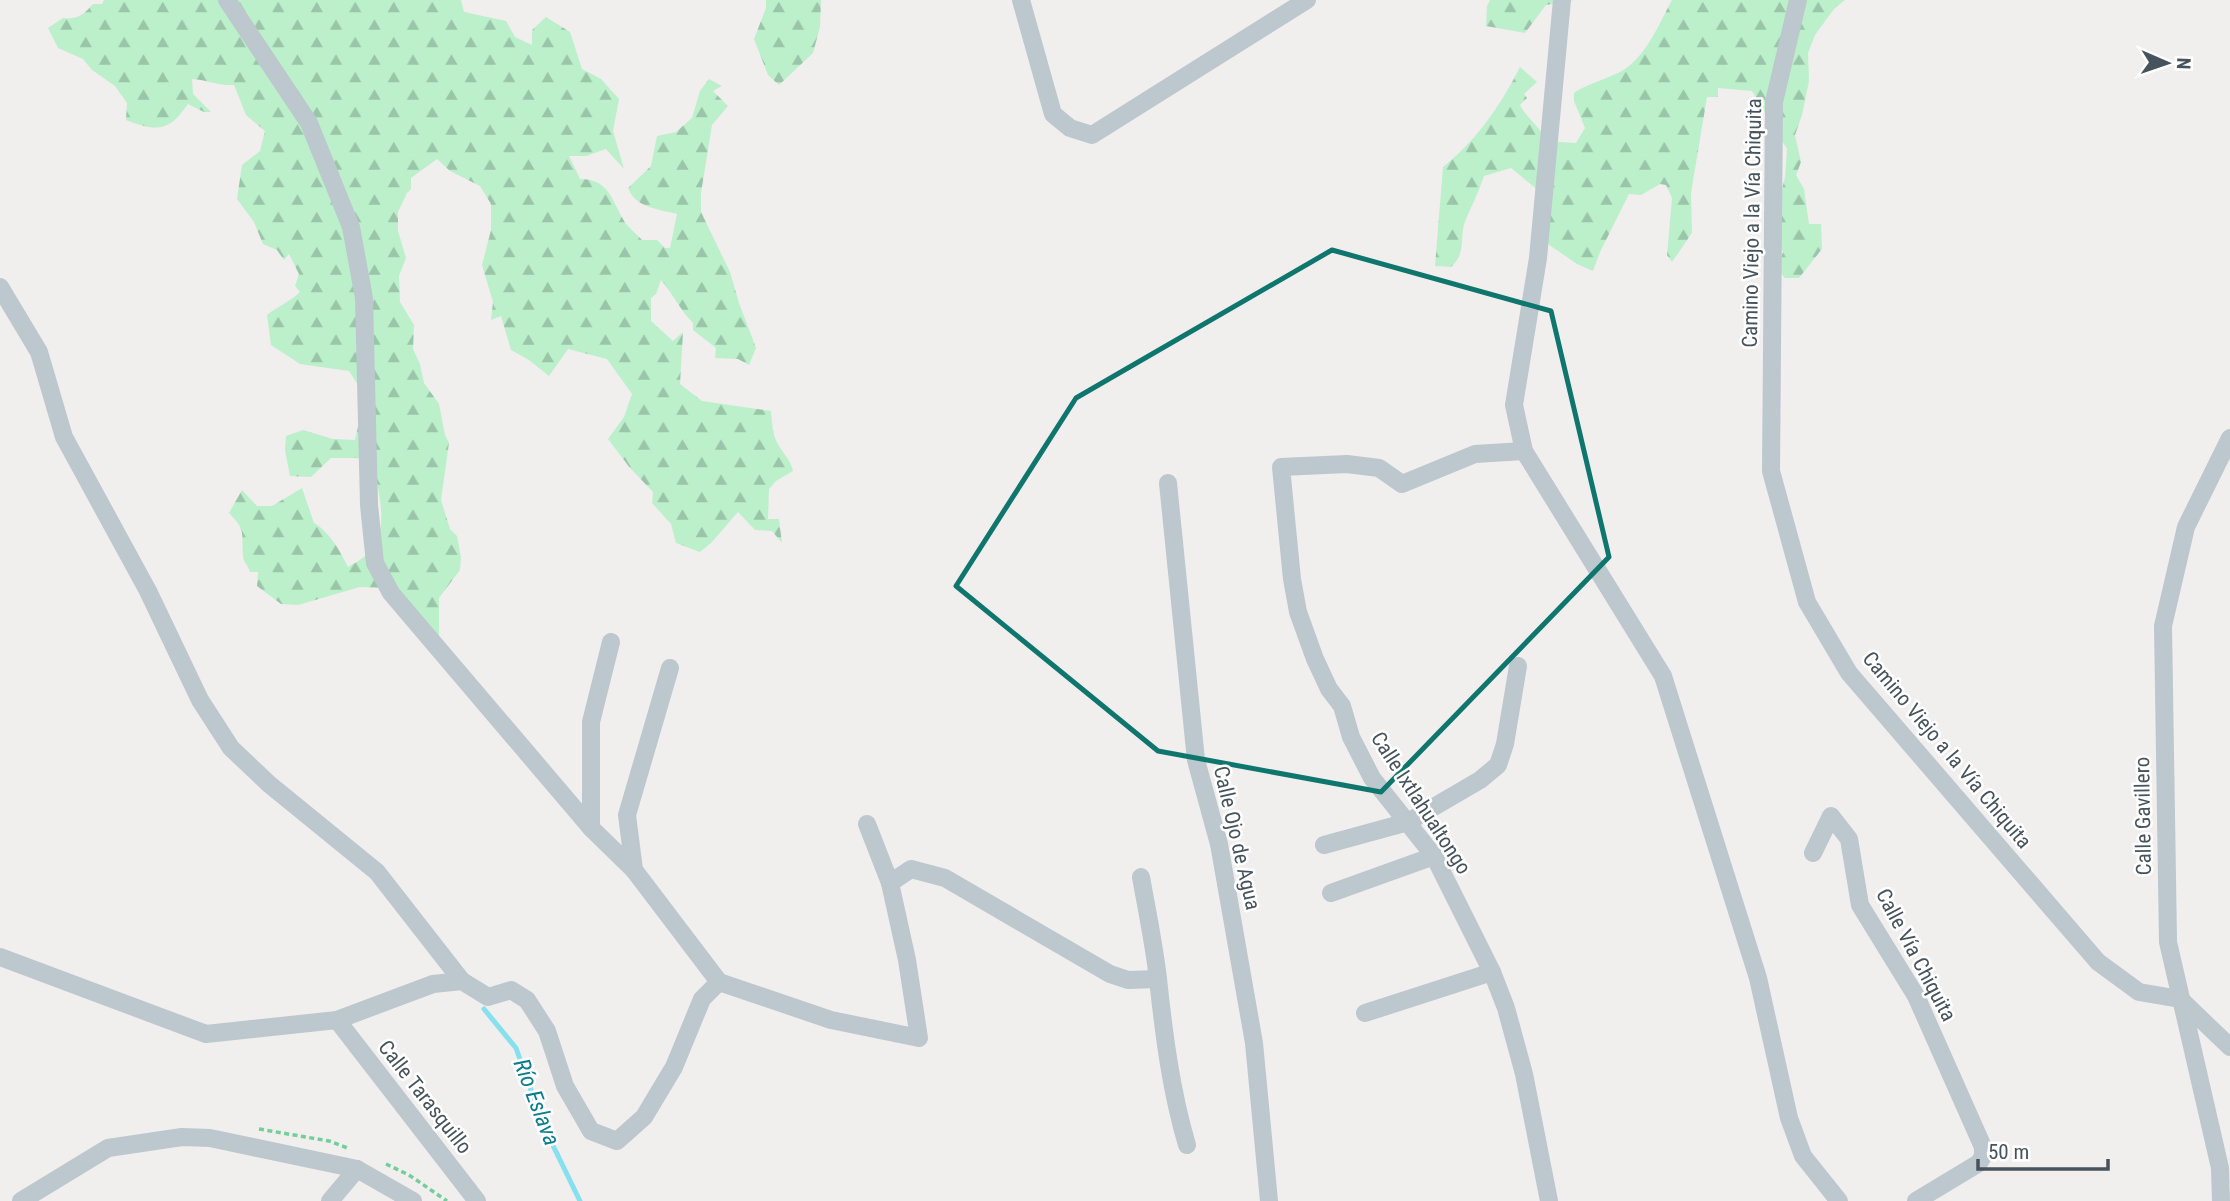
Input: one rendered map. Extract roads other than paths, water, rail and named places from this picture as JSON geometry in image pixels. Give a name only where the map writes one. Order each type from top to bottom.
[{"type":"street","points":[[227,0],[309,123],[351,227],[364,298],[369,505],[375,563],[391,593],[591,828],[634,870],[719,982],[831,1020],[919,1038],[907,960],[890,883],[867,824]]},
{"type":"street","points":[[1021,0],[1054,114],[1070,128],[1092,135],[1307,0]]},
{"type":"street","points":[[1562,0],[1538,258],[1514,405],[1524,451],[1663,676],[1758,978],[1789,1118],[1803,1156],[1839,1201]]},
{"type":"street","name":"Camino Viejo a la Vía Chiquita","points":[[1798,0],[1774,102],[1771,471],[1807,602],[1849,673],[2098,962],[2139,992],[2180,999]]},
{"type":"street","points":[[0,287],[39,352],[64,437],[148,591],[200,701],[231,747],[270,784],[377,872],[462,981],[488,997],[511,990],[527,999],[547,1031],[565,1086],[591,1131],[617,1141],[644,1118],[674,1068],[702,999],[719,982]]},
{"type":"street","name":"Calle Gavillero","points":[[2221,1201],[2220,1168],[2168,942],[2163,626],[2186,527],[2230,438]]},
{"type":"street","name":"Calle Ixtlahualtongo","points":[[1524,451],[1475,454],[1402,484],[1379,468],[1347,464],[1281,467],[1292,579],[1298,612],[1315,659],[1329,688],[1342,706],[1351,737],[1372,778],[1434,856],[1492,971],[1506,1008],[1524,1074],[1549,1201]]},
{"type":"street","name":"Calle Ojo de Agua","points":[[1168,483],[1196,760],[1219,844],[1254,1043],[1269,1201]]},
{"type":"street","points":[[591,828],[591,722],[611,642]]},
{"type":"street","points":[[1324,845],[1408,821],[1480,780],[1498,765],[1505,744],[1518,666]]},
{"type":"street","points":[[634,870],[627,815],[670,668]]},
{"type":"street","name":"Calle Vía Chiquita","points":[[1814,853],[1830,816],[1849,839],[1860,905],[1916,996],[1983,1147],[1983,1156],[1979,1163],[1916,1201]]},
{"type":"street","points":[[1331,893],[1434,856]]},
{"type":"street","points":[[890,883],[911,869],[945,878],[1110,974],[1128,980],[1158,979]]},
{"type":"street","points":[[1141,877],[1177,1112],[1188,1145]]},
{"type":"street","points":[[0,957],[206,1034],[337,1020],[433,984],[462,981]]},
{"type":"street","points":[[1365,1013],[1492,971]]},
{"type":"street","points":[[2180,999],[2230,1047]]},
{"type":"street","name":"Calle Tarasquillo","points":[[337,1020],[477,1201]]},
{"type":"street","points":[[21,1201],[108,1148],[182,1137],[210,1139],[357,1169],[413,1201]]},
{"type":"street","points":[[330,1201],[357,1169]]},
{"type":"waterway","name":"Río Eslava","points":[[484,1009],[516,1048],[544,1127],[580,1201]]}]
